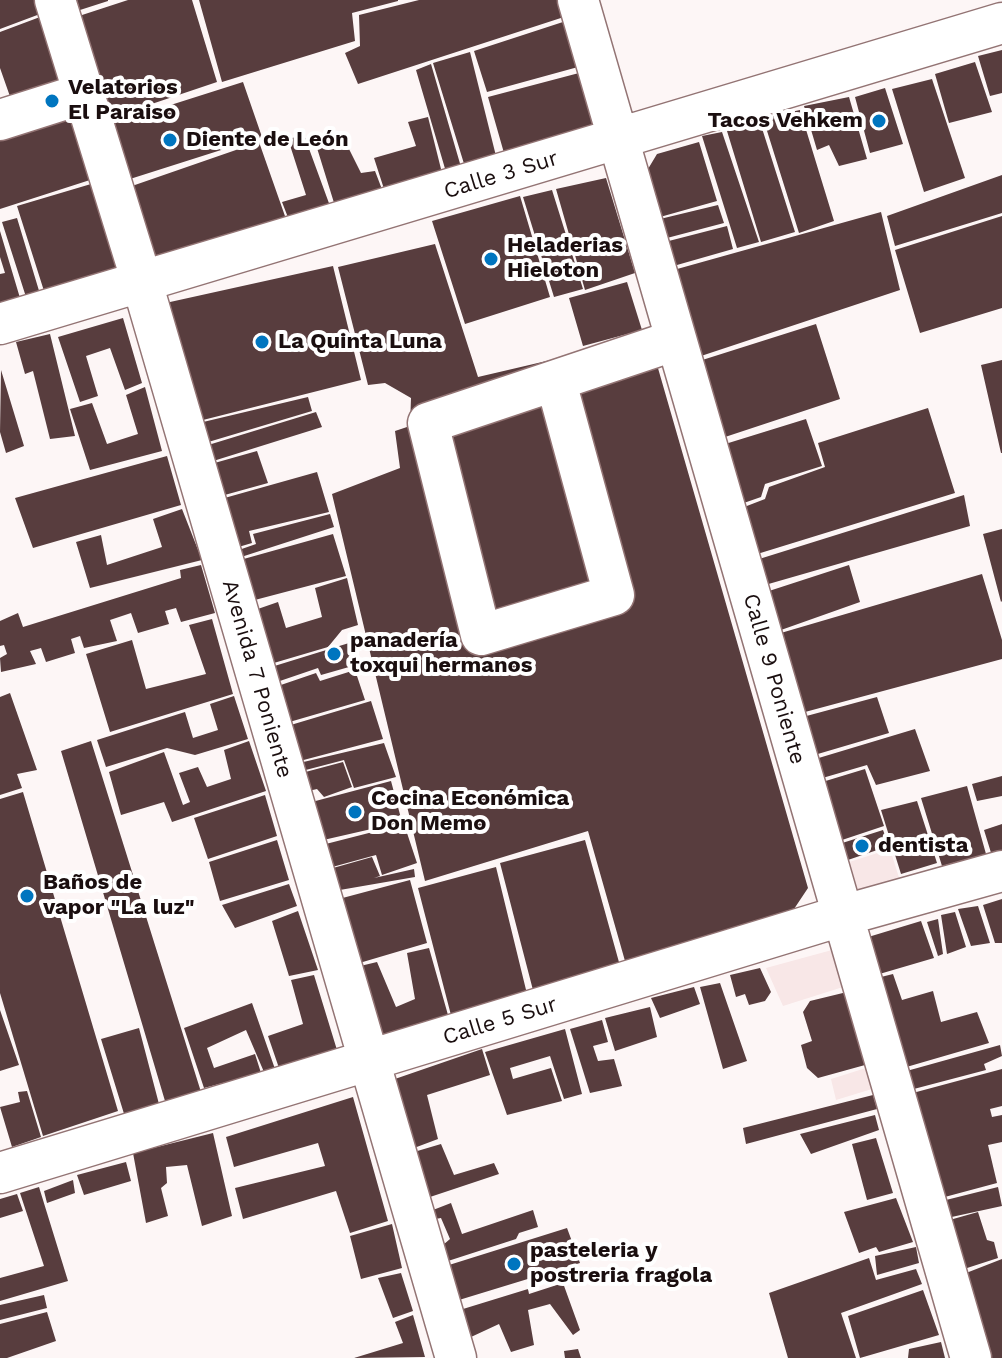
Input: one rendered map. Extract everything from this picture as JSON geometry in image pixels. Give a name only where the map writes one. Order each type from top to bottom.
[{"type":"street","name":"Avenida 7 Poniente","points":[[55,0],[142,282],[456,1358]]},
{"type":"street","name":"Calle 9 Poniente","points":[[578,0],[971,1358]]},
{"type":"street","name":"Calle 3 Sur","points":[[0,324],[1002,23]]},
{"type":"street","points":[[0,120],[85,93]]},
{"type":"street","points":[[556,382],[614,595],[481,635],[428,423],[676,340]]},
{"type":"street","name":"Calle 5 Sur","points":[[0,1173],[841,916],[1002,871]]},
{"type":"shaded area","points":[[890,849],[901,884],[852,898],[843,864]]},
{"type":"shaded area","points":[[832,950],[843,987],[783,1006],[766,968]]},
{"type":"shaded area","points":[[866,1068],[872,1089],[836,1100],[831,1079]]},
{"type":"building","points":[[0,0],[35,0],[40,14],[0,29]]},
{"type":"building","points":[[77,0],[108,0],[108,1],[80,10]]},
{"type":"building","points":[[128,0],[192,0],[217,82],[113,117],[79,16]]},
{"type":"building","points":[[199,0],[398,1],[352,13],[355,41],[222,82]]},
{"type":"building","points":[[419,0],[561,0],[567,16],[358,84],[345,53],[360,46],[359,15]]},
{"type":"building","points":[[40,17],[63,91],[13,105],[0,68],[0,32]]},
{"type":"building","points":[[566,21],[578,67],[487,92],[474,51]]},
{"type":"building","points":[[1002,50],[1002,93],[990,96],[978,56]]},
{"type":"building","points":[[470,52],[496,156],[465,167],[433,63]]},
{"type":"building","points":[[975,62],[992,112],[949,123],[935,74]]},
{"type":"building","points":[[431,64],[461,167],[446,172],[416,70]]},
{"type":"building","points":[[579,73],[599,123],[504,153],[488,97]]},
{"type":"building","points":[[932,79],[965,178],[924,192],[892,89]]},
{"type":"building","points":[[243,82],[262,137],[130,179],[114,123]]},
{"type":"building","name":"Tacos Vehkem","points":[[885,88],[903,144],[870,153],[855,97]]},
{"type":"building","points":[[849,97],[867,159],[839,166],[829,145],[817,150],[804,106]]},
{"type":"building","points":[[800,110],[834,221],[799,233],[763,118]]},
{"type":"building","points":[[72,114],[90,180],[0,209],[0,136]]},
{"type":"building","points":[[428,117],[442,173],[385,192],[374,158],[416,146],[408,122]]},
{"type":"building","points":[[760,122],[795,232],[761,242],[727,131]]},
{"type":"building","points":[[722,132],[759,242],[737,248],[702,136]]},
{"type":"building","points":[[304,135],[330,206],[289,220],[282,202],[306,195],[288,139]]},
{"type":"building","points":[[344,139],[361,173],[375,171],[383,192],[335,206],[317,148]]},
{"type":"building","points":[[259,142],[286,219],[154,261],[132,186]]},
{"type":"building","points":[[699,142],[717,201],[660,217],[645,174],[657,154]]},
{"type":"building","points":[[1002,175],[1002,213],[895,246],[887,216]]},
{"type":"building","points":[[606,178],[635,273],[585,290],[556,189]]},
{"type":"building","points":[[91,184],[120,270],[44,291],[17,206]]},
{"type":"building","points":[[552,190],[583,289],[554,297],[523,197]]},
{"type":"building","name":"Heladerias Hieloton","points":[[520,196],[550,297],[465,324],[432,221]]},
{"type":"building","points":[[718,205],[724,223],[667,238],[660,219]]},
{"type":"building","points":[[881,212],[900,290],[695,358],[670,271]]},
{"type":"building","points":[[1002,216],[1002,308],[920,333],[895,250]]},
{"type":"building","points":[[17,218],[40,294],[26,297],[2,222]]},
{"type":"building","points":[[727,226],[733,249],[670,267],[661,243]]},
{"type":"building","points":[[0,231],[20,298],[0,305],[0,274],[5,273],[0,257]]},
{"type":"building","points":[[435,244],[478,377],[649,337],[808,888],[790,915],[627,968],[588,831],[425,881],[332,494],[400,468],[395,431],[410,426],[411,398],[385,383],[368,385],[338,267]]},
{"type":"building","name":"La Quinta Luna","points":[[333,266],[361,380],[199,421],[161,304]]},
{"type":"building","points":[[627,282],[642,330],[583,346],[569,298]]},
{"type":"building","points":[[123,318],[142,383],[125,390],[110,348],[86,356],[98,396],[80,402],[58,337]]},
{"type":"building","points":[[816,324],[840,399],[719,439],[696,362]]},
{"type":"building","points":[[50,334],[75,436],[50,439],[33,371],[25,374],[16,342]]},
{"type":"building","points":[[1002,360],[1002,453],[1001,453],[981,365]]},
{"type":"building","points":[[1,370],[24,446],[6,453],[0,432]]},
{"type":"building","points":[[145,387],[162,451],[90,470],[70,409],[92,403],[107,444],[138,434],[126,395]]},
{"type":"building","points":[[308,397],[312,411],[205,443],[199,423]]},
{"type":"building","points":[[928,408],[955,493],[754,555],[739,509],[765,499],[769,487],[825,467],[818,443]]},
{"type":"building","points":[[316,412],[322,427],[210,462],[205,446]]},
{"type":"building","points":[[806,419],[822,466],[765,484],[761,497],[738,505],[722,445]]},
{"type":"building","points":[[257,451],[268,483],[221,496],[211,464]]},
{"type":"building","points":[[167,456],[181,505],[33,548],[15,498]]},
{"type":"building","points":[[317,472],[329,512],[249,531],[252,543],[235,548],[221,499]]},
{"type":"building","points":[[964,495],[970,526],[765,585],[756,560]]},
{"type":"building","points":[[182,509],[202,560],[90,588],[76,542],[101,535],[107,565],[162,547],[153,519]]},
{"type":"building","points":[[330,514],[334,527],[238,558],[236,551],[256,544],[253,534]]},
{"type":"building","points":[[1002,529],[1002,601],[1001,602],[983,534]]},
{"type":"building","points":[[333,534],[346,576],[251,601],[240,560]]},
{"type":"building","points":[[201,565],[215,613],[181,622],[176,608],[165,611],[169,624],[138,633],[131,613],[110,620],[117,641],[84,648],[80,636],[71,639],[75,653],[46,662],[41,648],[30,651],[36,664],[1,672],[0,658],[7,654],[4,645],[0,646],[0,621],[18,613],[23,627],[181,578],[180,570]]},
{"type":"building","points":[[849,565],[860,602],[781,630],[769,591]]},
{"type":"building","points":[[982,574],[1002,640],[1002,659],[805,712],[774,635]]},
{"type":"building","points":[[347,578],[358,625],[342,630],[328,647],[267,665],[252,611],[278,602],[286,628],[322,617],[315,588]]},
{"type":"building","points":[[212,619],[233,694],[110,732],[86,654],[132,640],[146,689],[206,674],[189,625]]},
{"type":"building","name":"panadería toxqui hermanos","points":[[349,643],[356,665],[321,675],[318,668],[274,683],[268,668]]},
{"type":"building","points":[[355,670],[365,700],[286,723],[275,687],[316,673],[320,681]]},
{"type":"building","points":[[10,693],[37,770],[17,774],[22,788],[0,795],[0,697]]},
{"type":"building","points":[[234,696],[248,739],[195,755],[167,748],[106,767],[97,740],[185,712],[193,738],[218,730],[210,704]]},
{"type":"building","points":[[877,697],[889,733],[811,756],[799,718]]},
{"type":"building","points":[[371,701],[383,739],[296,762],[284,727]]},
{"type":"building","points":[[915,729],[930,771],[876,785],[867,765],[819,779],[812,760]]},
{"type":"building","points":[[91,741],[201,1092],[165,1101],[61,751]]},
{"type":"building","points":[[249,741],[266,791],[172,822],[164,802],[121,815],[109,772],[164,752],[183,805],[190,802],[179,773],[198,767],[207,787],[231,779],[224,750]]},
{"type":"building","points":[[384,743],[396,777],[354,788],[344,760],[298,772],[295,764]]},
{"type":"building","points":[[343,762],[352,787],[324,797],[317,789],[304,792],[298,774]]},
{"type":"building","points":[[865,769],[884,826],[836,842],[819,783]]},
{"type":"building","points":[[1002,776],[1002,796],[977,801],[972,784]]},
{"type":"building","name":"Cocina Económica Don Memo","points":[[391,781],[402,822],[319,841],[308,803]]},
{"type":"building","points":[[967,786],[986,854],[942,866],[921,798]]},
{"type":"building","name":"Baños de vapor \"La luz\"","points":[[23,792],[118,1111],[43,1136],[0,993],[0,799]]},
{"type":"building","points":[[265,795],[277,836],[208,859],[194,818]]},
{"type":"building","points":[[917,801],[937,863],[901,874],[881,810]]},
{"type":"building","points":[[404,824],[417,863],[382,875],[376,855],[325,869],[318,846]]},
{"type":"building","points":[[1002,824],[1002,853],[992,856],[984,830]]},
{"type":"building","name":"dentista","points":[[883,830],[889,846],[842,862],[836,845]]},
{"type":"building","points":[[277,840],[289,880],[220,901],[209,862]]},
{"type":"building","points":[[585,840],[622,973],[534,994],[500,863]]},
{"type":"building","points":[[372,857],[380,876],[374,878],[414,869],[415,877],[334,891],[326,870]]},
{"type":"building","points":[[496,867],[528,998],[452,1019],[418,888]]},
{"type":"building","points":[[410,880],[427,943],[356,964],[335,900]]},
{"type":"building","points":[[289,884],[297,906],[235,928],[222,905]]},
{"type":"building","points":[[1002,899],[1002,943],[995,943],[983,905]]},
{"type":"building","points":[[978,906],[990,943],[971,946],[958,909]]},
{"type":"building","points":[[298,911],[318,970],[289,976],[272,921]]},
{"type":"building","points":[[955,912],[966,947],[947,954],[941,915]]},
{"type":"building","points":[[938,919],[943,954],[938,956],[927,922]]},
{"type":"building","points":[[921,921],[934,958],[876,975],[865,938]]},
{"type":"building","points":[[429,948],[448,1015],[376,1039],[356,967],[377,962],[396,1007],[415,999],[407,953]]},
{"type":"building","points":[[760,968],[771,992],[765,1001],[749,1005],[745,994],[736,997],[730,975]]},
{"type":"building","points":[[893,974],[902,1000],[933,991],[941,1022],[977,1012],[989,1043],[903,1068],[877,978]]},
{"type":"building","points":[[314,975],[337,1050],[279,1068],[268,1036],[303,1024],[291,980]]},
{"type":"building","points":[[720,983],[747,1061],[723,1069],[700,987]]},
{"type":"building","points":[[694,987],[700,1004],[660,1018],[651,998]]},
{"type":"building","points":[[847,992],[865,1065],[818,1078],[807,1068],[801,1045],[812,1041],[803,1012],[810,1001]]},
{"type":"building","points":[[252,1003],[275,1069],[264,1072],[246,1030],[207,1048],[214,1068],[255,1054],[261,1073],[204,1088],[184,1028]]},
{"type":"building","points":[[650,1007],[657,1037],[615,1051],[605,1018]]},
{"type":"building","points":[[0,1010],[19,1065],[0,1071]]},
{"type":"building","points":[[602,1020],[608,1042],[593,1046],[598,1061],[614,1059],[622,1086],[590,1093],[570,1029]]},
{"type":"building","points":[[139,1028],[159,1104],[125,1117],[101,1039]]},
{"type":"building","points":[[565,1029],[582,1094],[564,1099],[550,1056],[510,1068],[513,1079],[551,1068],[562,1101],[507,1115],[485,1052]]},
{"type":"building","points":[[1000,1045],[1002,1056],[984,1064],[986,1070],[910,1090],[903,1072]]},
{"type":"building","points":[[482,1049],[490,1075],[427,1095],[438,1139],[414,1148],[392,1080]]},
{"type":"building","points":[[1002,1069],[1002,1106],[990,1109],[992,1117],[1002,1115],[1002,1142],[988,1145],[997,1183],[941,1198],[909,1094]]},
{"type":"building","points":[[27,1091],[41,1137],[12,1147],[0,1107],[20,1102],[18,1092]]},
{"type":"building","points":[[873,1095],[877,1109],[746,1144],[743,1128]]},
{"type":"building","points":[[353,1097],[388,1221],[350,1233],[336,1191],[243,1219],[235,1188],[325,1166],[318,1143],[234,1167],[226,1137]]},
{"type":"building","points":[[875,1115],[879,1130],[811,1154],[800,1134]]},
{"type":"building","points":[[213,1133],[232,1216],[202,1226],[187,1165],[166,1167],[167,1183],[161,1188],[168,1216],[146,1223],[133,1153]]},
{"type":"building","points":[[876,1138],[893,1193],[867,1200],[852,1144]]},
{"type":"building","points":[[441,1144],[454,1175],[494,1163],[499,1174],[430,1197],[414,1152]]},
{"type":"building","points":[[126,1162],[131,1181],[84,1195],[77,1175]]},
{"type":"building","points":[[73,1180],[75,1193],[47,1203],[44,1191]]},
{"type":"building","points":[[39,1187],[68,1281],[0,1301],[0,1278],[44,1266],[20,1193]]},
{"type":"building","points":[[998,1187],[1002,1206],[947,1218],[942,1201]]},
{"type":"building","points":[[17,1194],[23,1211],[0,1218],[0,1199]]},
{"type":"building","points":[[896,1198],[913,1242],[879,1252],[876,1247],[859,1253],[844,1212]]},
{"type":"building","points":[[451,1203],[462,1234],[533,1210],[538,1227],[519,1233],[516,1239],[448,1261],[443,1245],[450,1239],[441,1218],[435,1219],[433,1210]]},
{"type":"building","points":[[978,1212],[987,1240],[994,1242],[998,1258],[964,1269],[946,1221]]},
{"type":"building","points":[[392,1224],[402,1268],[361,1279],[350,1236]]},
{"type":"building","name":"pasteleria y postreria fragola","points":[[567,1228],[580,1263],[459,1300],[449,1265]]},
{"type":"building","points":[[916,1247],[919,1263],[877,1275],[875,1256]]},
{"type":"building","points":[[869,1258],[876,1280],[916,1269],[922,1284],[841,1313],[856,1358],[788,1358],[769,1293]]},
{"type":"building","points":[[1002,1259],[1002,1358],[989,1358],[961,1275]]},
{"type":"building","points":[[401,1273],[413,1311],[393,1318],[378,1278]]},
{"type":"building","points":[[563,1283],[580,1330],[573,1335],[550,1304],[528,1310],[534,1345],[511,1352],[499,1324],[471,1337],[463,1309],[528,1289],[529,1294]]},
{"type":"building","points":[[923,1290],[939,1335],[860,1358],[848,1316]]},
{"type":"building","points":[[44,1295],[47,1308],[0,1320],[0,1305]]},
{"type":"building","points":[[47,1312],[56,1341],[0,1358],[0,1324]]},
{"type":"building","points":[[413,1315],[425,1357],[354,1358],[403,1343],[395,1322]]},
{"type":"building","points":[[941,1342],[945,1358],[908,1358],[909,1349]]},
{"type":"building","points":[[578,1349],[581,1358],[565,1358],[564,1351]]},
{"type":"place","name":"Velatorios El Paraiso","points":[[52,101]]},
{"type":"place","name":"Tacos Vehkem","points":[[879,121]]},
{"type":"place","name":"Diente de León","points":[[170,140]]},
{"type":"place","name":"Heladerias Hieloton","points":[[491,259]]},
{"type":"place","name":"La Quinta Luna","points":[[262,342]]},
{"type":"place","name":"panadería toxqui hermanos","points":[[334,654]]},
{"type":"place","name":"Cocina Económica Don Memo","points":[[355,812]]},
{"type":"place","name":"dentista","points":[[862,846]]},
{"type":"place","name":"Baños de vapor \"La luz\"","points":[[27,896]]},
{"type":"place","name":"pasteleria y postreria fragola","points":[[514,1264]]}]
